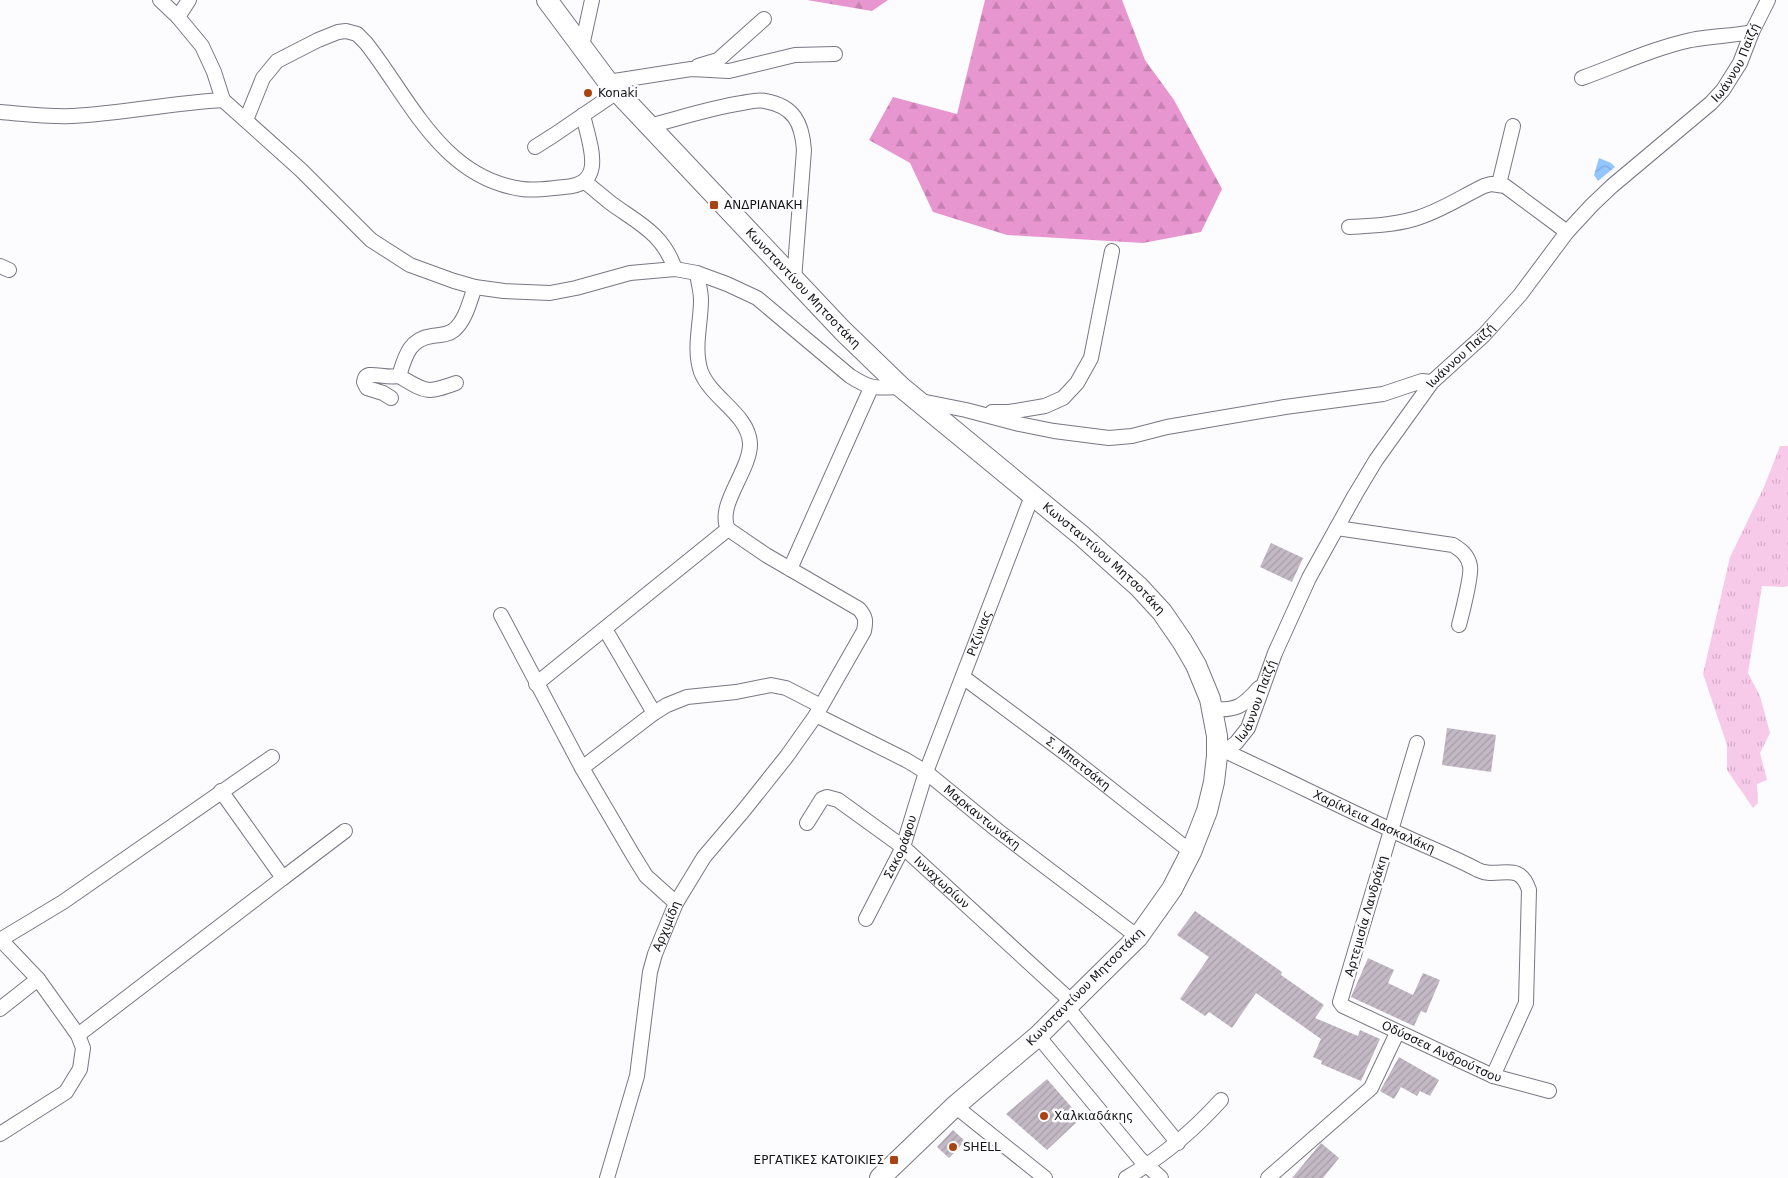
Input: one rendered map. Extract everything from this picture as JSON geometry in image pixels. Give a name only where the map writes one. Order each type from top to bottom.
[{"type":"main road","name":"Κωνσταντίνου Μητσοτάκη","points":[[547,0],[613,87],[794,280],[909,394],[1082,536],[1139,587],[1162,612],[1182,640],[1196,665],[1212,709],[1221,754],[1207,811],[1191,852],[1172,890],[1138,937],[1038,1036],[955,1106],[880,1178]]},
{"type":"street","points":[[160,0],[178,17],[202,46],[214,72],[223,100],[301,170],[371,240],[410,265],[454,282],[504,291],[550,292],[576,288],[630,273],[675,269],[697,274],[728,284],[757,298],[850,376],[871,388],[909,394],[1019,424],[1054,431],[1109,438],[1132,436],[1167,427],[1285,407],[1383,394],[1422,381],[1432,382]]},
{"type":"street","points":[[178,17],[189,0]]},
{"type":"street","points":[[582,46],[592,0]]},
{"type":"street","name":"Ιωάννου Παϊζή","points":[[1221,754],[1243,735],[1251,722],[1263,684],[1294,608],[1337,528],[1376,460],[1432,382],[1484,334],[1520,295],[1567,232],[1612,186],[1711,103],[1723,90],[1740,63],[1752,32],[1768,0]]},
{"type":"street","points":[[535,147],[583,116],[613,87],[690,69],[718,60],[764,19]]},
{"type":"street","points":[[246,120],[264,78],[277,61],[318,40],[346,31],[358,34],[366,43],[426,129],[460,162],[477,174],[504,185],[524,189],[572,187],[585,182],[593,167],[583,116]]},
{"type":"street","points":[[1582,78],[1662,48],[1691,40],[1734,36],[1752,32]]},
{"type":"street","points":[[690,69],[729,71],[796,55],[836,54]]},
{"type":"street","points":[[0,112],[44,116],[71,116],[223,100]]},
{"type":"street","points":[[649,126],[716,108],[763,100],[782,106],[796,119],[802,132],[804,150],[794,280]]},
{"type":"street","points":[[1499,184],[1513,126]]},
{"type":"street","points":[[585,182],[659,238],[670,255],[675,269]]},
{"type":"street","points":[[1349,227],[1391,224],[1414,219],[1436,211],[1484,186],[1499,184],[1512,190],[1567,232]]},
{"type":"street","points":[[966,410],[1009,412],[1046,406],[1063,398],[1077,383],[1091,358],[1112,251]]},
{"type":"street","points":[[697,274],[701,298],[697,345],[702,372],[715,394],[743,422],[750,439],[750,450],[746,464],[725,516],[725,523],[728,529],[790,569],[871,388]]},
{"type":"street","points":[[399,376],[408,351],[415,342],[426,337],[447,334],[459,324],[475,287]]},
{"type":"street","points":[[391,398],[383,393],[367,388],[364,382],[366,377],[370,375],[389,378],[399,376],[429,391],[456,384]]},
{"type":"street","name":"Ριζίνιας","points":[[926,772],[1032,496]]},
{"type":"street","points":[[1337,528],[1453,545],[1462,550],[1467,556],[1471,567],[1459,625]]},
{"type":"street","points":[[536,684],[728,529]]},
{"type":"street","name":"Αρχιμίδη","points":[[607,1178],[637,1076],[650,972],[658,945],[676,903],[704,857],[787,756],[819,710],[864,632],[866,620],[864,614],[859,609],[790,569]]},
{"type":"street","points":[[501,615],[582,768],[646,876],[676,903]]},
{"type":"street","points":[[605,630],[654,713]]},
{"type":"street","name":"Σ. Μπατσάκη","points":[[962,677],[1069,756],[1191,852]]},
{"type":"street","points":[[1212,709],[1237,708],[1247,702],[1263,684]]},
{"type":"street","name":"Μαρκαντωνάκη","points":[[582,768],[667,705],[688,697],[736,692],[771,685],[786,688],[819,710],[926,772],[997,830],[1138,937]]},
{"type":"street","points":[[1237,708],[1251,722]]},
{"type":"street","name":"Αρτεμισία Λανδράκη","points":[[1340,1002],[1417,743]]},
{"type":"street","name":"Χαρίκλεια Δασκαλάκη","points":[[1221,754],[1449,855],[1482,872],[1515,872],[1526,879],[1529,890],[1526,1003],[1493,1076]]},
{"type":"street","points":[[0,1134],[66,1092],[80,1069],[83,1048],[78,1035],[38,980],[0,939],[71,896],[272,757]]},
{"type":"street","name":"Σακοράφου","points":[[866,918],[904,847],[926,772]]},
{"type":"street","points":[[221,791],[283,878]]},
{"type":"street","name":"Ινναχωρίων","points":[[807,823],[822,799],[827,797],[838,800],[904,847],[1070,1004],[1178,1143]]},
{"type":"street","points":[[78,1035],[345,831]]},
{"type":"street","points":[[0,1009],[38,980]]},
{"type":"street","name":"Οδύσσεα Ανδρούτσου","points":[[1340,1002],[1343,1006],[1493,1076],[1549,1092]]},
{"type":"street","points":[[1268,1178],[1371,1088],[1397,1032]]},
{"type":"street","points":[[1038,1036],[1147,1166],[1161,1178]]},
{"type":"street","points":[[1126,1178],[1147,1166],[1178,1143],[1221,1100]]},
{"type":"street","points":[[955,1106],[1045,1178]]},
{"type":"green space","points":[[807,0],[888,0],[872,11]]},
{"type":"green space","points":[[985,0],[1122,0],[1145,60],[1174,100],[1222,189],[1201,232],[1143,243],[1007,235],[933,212],[910,163],[869,140],[893,97],[957,114]]},
{"type":"green space","points":[[1780,446],[1788,446],[1788,586],[1762,586],[1748,673],[1760,696],[1770,733],[1760,753],[1767,780],[1757,784],[1758,803],[1753,808],[1727,770],[1727,745],[1703,674],[1730,557],[1764,487]]},
{"type":"water","points":[[1599,158],[1611,163],[1615,167],[1598,181],[1594,175]]},
{"type":"building","points":[[1271,543],[1303,558],[1292,582],[1260,567]]},
{"type":"building","points":[[1447,728],[1496,735],[1491,772],[1442,765]]},
{"type":"building","points":[[1195,911],[1282,972],[1281,975],[1324,1005],[1315,1018],[1358,1036],[1360,1030],[1380,1039],[1361,1081],[1321,1064],[1322,1061],[1313,1057],[1321,1039],[1256,993],[1232,1028],[1209,1012],[1205,1016],[1180,999],[1209,957],[1177,935]]},
{"type":"building","points":[[1368,958],[1394,970],[1388,983],[1413,995],[1423,973],[1440,980],[1426,1013],[1421,1011],[1414,1026],[1351,997]]},
{"type":"building","points":[[1399,1057],[1439,1080],[1430,1096],[1420,1091],[1417,1096],[1401,1087],[1394,1099],[1380,1091]]},
{"type":"building","name":"Χαλκιαδάκης","points":[[1047,1079],[1081,1118],[1047,1150],[1006,1114]]},
{"type":"building","points":[[953,1130],[965,1141],[949,1158],[937,1147]]},
{"type":"building","points":[[1321,1143],[1339,1158],[1323,1178],[1292,1178]]},
{"type":"place","name":"Konaki","points":[[588,93]]},
{"type":"place","name":"ΑΝΔΡΙΑΝΑΚΗ","points":[[714,205]]},
{"type":"place","name":"Χαλκιαδάκης","points":[[1044,1116]]},
{"type":"place","name":"SHELL","points":[[953,1147]]},
{"type":"place","name":"ΕΡΓΑΤΙΚΕΣ ΚΑΤΟΙΚΙΕΣ","points":[[894,1160]]}]
